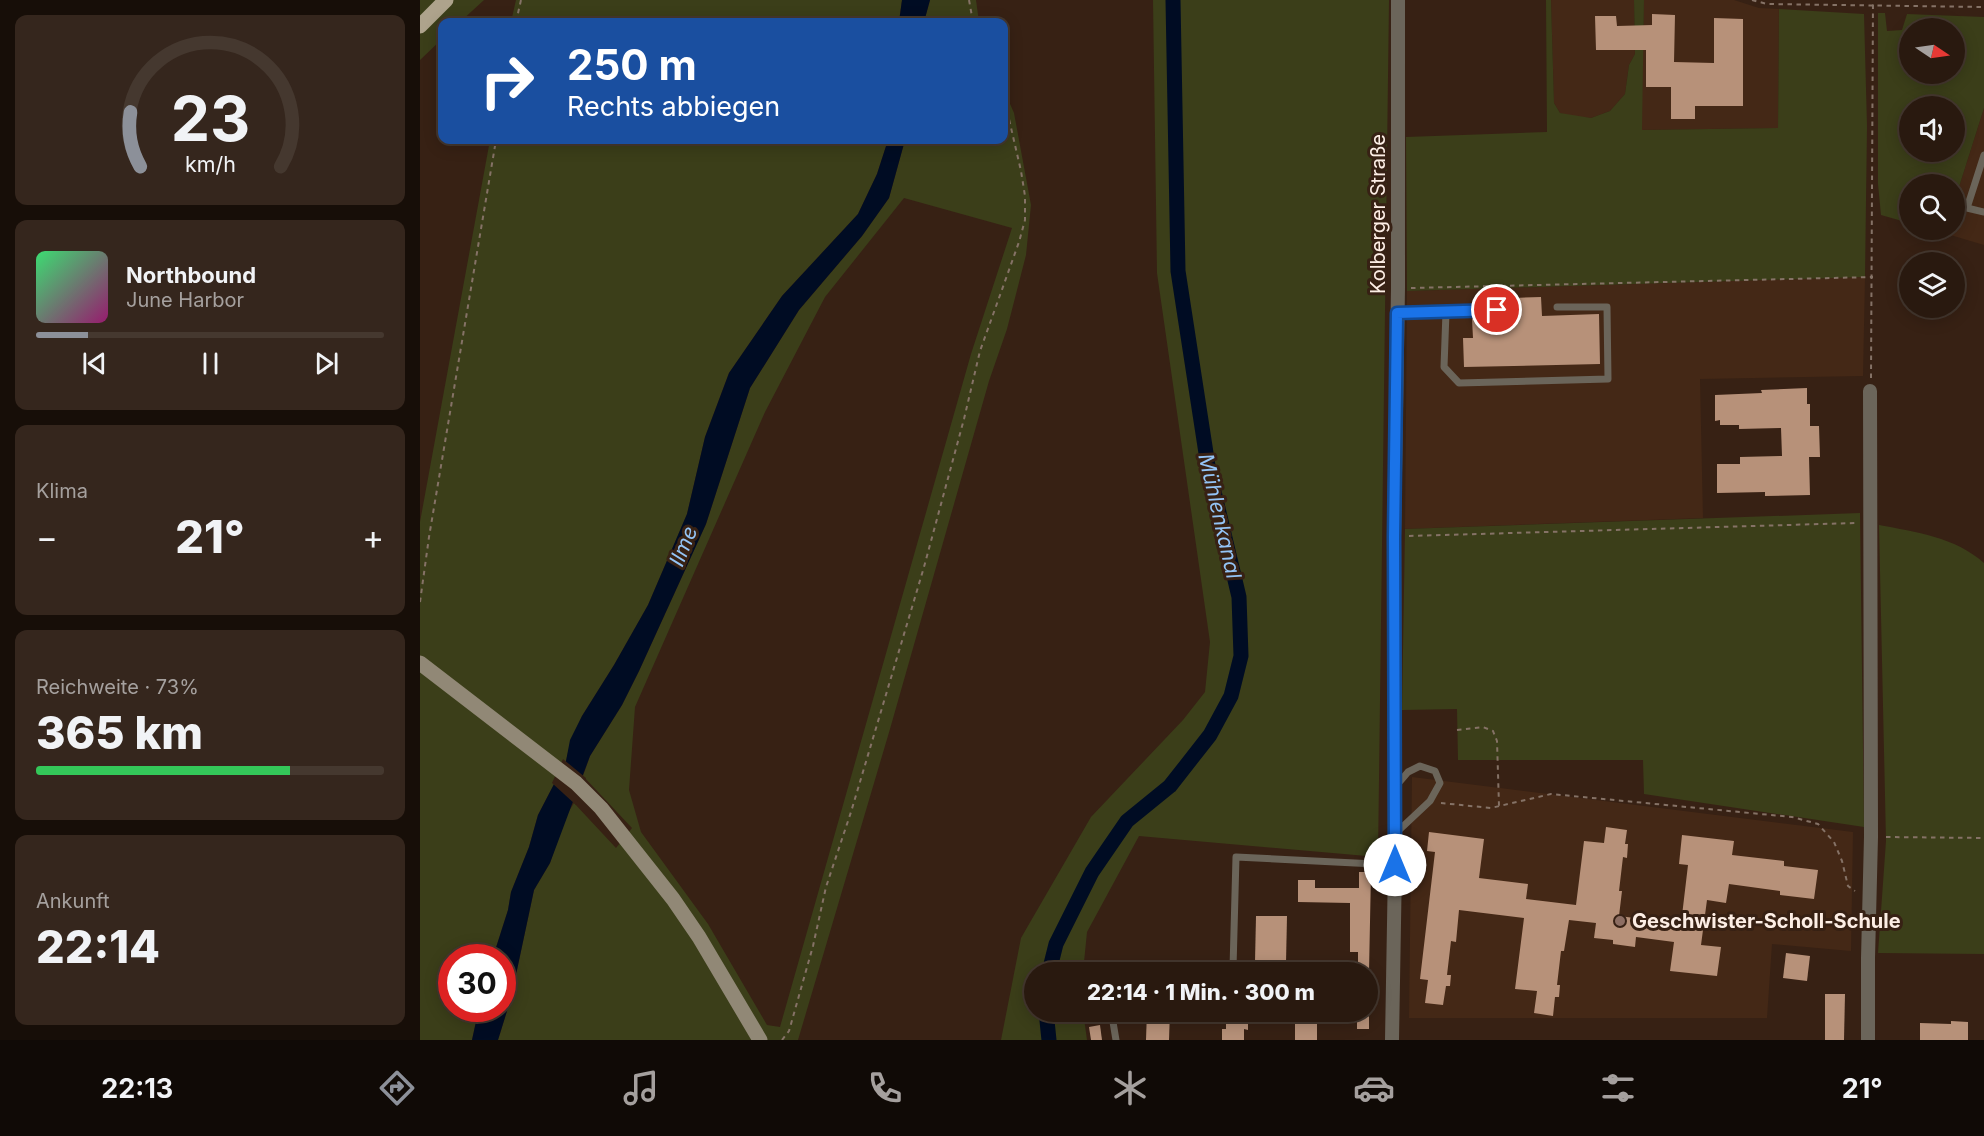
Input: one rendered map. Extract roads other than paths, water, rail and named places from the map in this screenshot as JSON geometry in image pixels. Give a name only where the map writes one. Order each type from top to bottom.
[{"type":"main road","points":[[420,26],[446,0]]},
{"type":"street","name":"Kolberger Straße","points":[[1392,1040],[1395,865],[1394,537],[1398,288],[1398,0]]},
{"type":"street","points":[[1868,1040],[1871,837],[1870,391]]},
{"type":"street","points":[[420,663],[576,783],[601,808],[673,899],[699,937],[760,1040]]},
{"type":"lane","points":[[1984,155],[1967,208],[1984,212]]},
{"type":"lane","points":[[1446,312],[1444,367],[1459,383],[1608,380],[1607,307],[1557,307]]},
{"type":"lane","points":[[1397,313],[1497,310]]},
{"type":"lane","points":[[1395,786],[1408,772],[1420,766],[1435,771],[1440,783],[1430,801],[1395,834]]},
{"type":"lane","points":[[1233,962],[1236,857],[1395,865]]},
{"type":"lane","points":[[1113,1022],[1116,1040]]},
{"type":"water","points":[[902,0],[930,0],[925,18],[900,18]]},
{"type":"water","name":"Ilme","points":[[887,144],[904,144],[889,198],[862,236],[799,310],[750,388],[706,524],[622,705],[590,756],[550,863],[534,890],[516,975],[516,944],[497,944],[511,892],[529,847],[538,815],[566,761],[570,740],[582,716],[648,605],[687,514],[705,437],[729,373],[782,296],[858,214],[877,174]]},
{"type":"water","points":[[476,1022],[504,1022],[498,1040],[472,1040]]},
{"type":"waterway","name":"Mühlenkanal","points":[[1052,962],[1056,944],[1092,872],[1127,821],[1170,786],[1210,735],[1231,696],[1241,656],[1239,597],[1208,466],[1178,271],[1173,0]]},
{"type":"waterway","name":"Mühlenkanal","points":[[1047,1022],[1049,1040]]},
{"type":"place","name":"Geschwister-Scholl-Schule","points":[[1620,921]]}]
